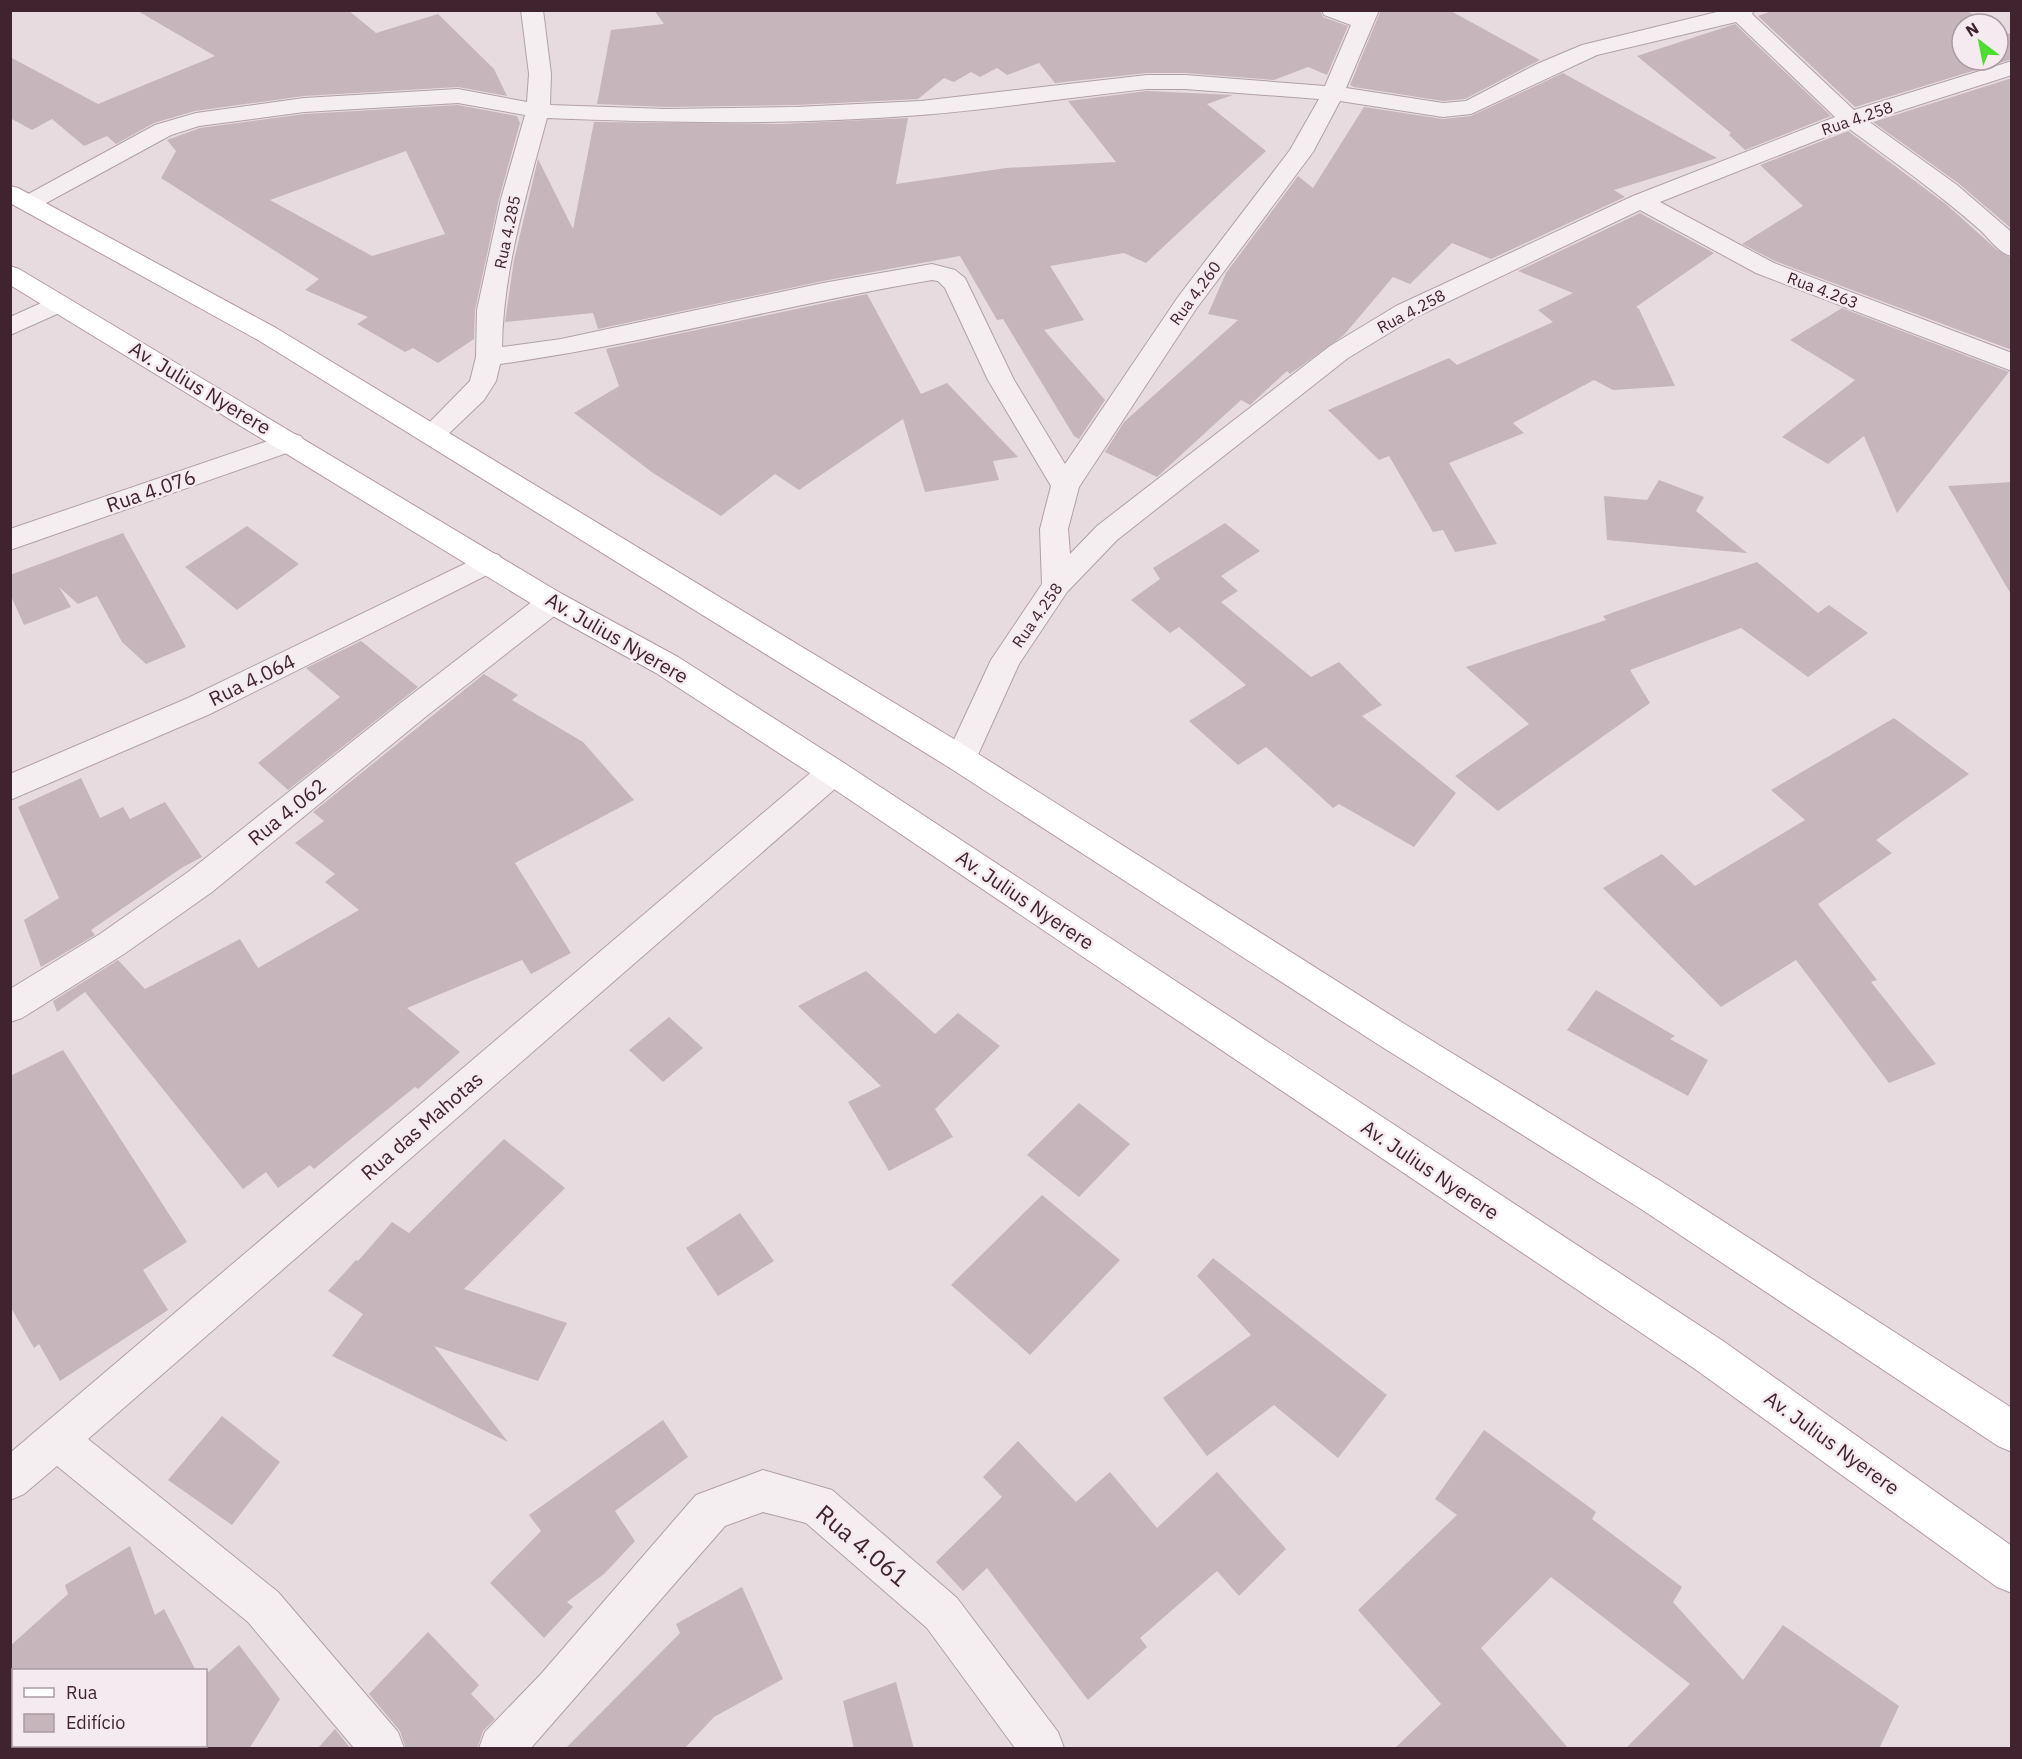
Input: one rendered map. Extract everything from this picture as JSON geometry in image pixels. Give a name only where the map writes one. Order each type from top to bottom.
[{"type":"main road","points":[[20,198],[267,334],[961,759],[1391,1034],[1654,1197],[2012,1432]]},
{"type":"main road","name":"Av. Julius Nyerere","points":[[12,277],[291,442],[552,602],[667,665],[833,772],[1709,1355],[2012,1572]]},
{"type":"street","name":"Rua 4.285","points":[[432,434],[475,394],[483,381],[489,357],[490,310],[513,200],[538,111],[540,74],[532,10]]},
{"type":"street","points":[[1332,10],[1365,16]]},
{"type":"street","points":[[20,198],[163,130],[196,120],[304,105],[458,96],[538,111],[666,116],[910,109],[1045,96],[1147,82],[1185,82],[1333,93],[1443,110],[1471,107],[1545,69],[1590,50],[1739,12],[1850,118],[1949,190],[1999,234],[2012,249]]},
{"type":"street","name":"Rua 4.260","points":[[1057,585],[1054,529],[1065,486],[1187,303],[1301,152],[1333,93],[1365,16]]},
{"type":"street","name":"Rua 4.258","points":[[961,759],[1006,660],[1057,585],[1107,532],[1339,352],[1405,312],[1641,201],[1850,118],[2012,68]]},
{"type":"street","name":"Rua 4.263","points":[[1641,201],[1709,240],[1763,267],[1965,341],[2012,363]]},
{"type":"street","points":[[489,357],[561,347],[902,276],[932,272],[946,275],[956,284],[1001,380],[1065,486]]},
{"type":"street","points":[[10,327],[57,304]]},
{"type":"street","name":"Rua 4.076","points":[[10,540],[291,442]]},
{"type":"street","name":"Rua 4.064","points":[[10,788],[199,706],[489,562]]},
{"type":"street","name":"Rua 4.062","points":[[10,1007],[112,944],[200,882],[413,710],[552,602]]},
{"type":"street","name":"Rua das Mahotas","points":[[10,1480],[833,772]]},
{"type":"street","points":[[57,1440],[263,1607],[382,1749]]},
{"type":"street","name":"Rua 4.061","points":[[501,1749],[711,1510],[763,1491],[817,1505],[942,1613],[1042,1749]]},
{"type":"building","points":[[136,10],[348,10],[376,33],[438,14],[494,69],[507,96],[458,87],[304,96],[195,111],[154,123],[116,144],[107,136],[84,146],[52,119],[32,130],[10,118],[10,57],[98,104],[215,56]]},
{"type":"building","points":[[654,10],[1320,10],[1323,17],[1348,26],[1327,75],[1308,67],[1274,80],[1185,73],[1147,73],[1055,83],[1039,63],[1007,75],[997,68],[980,77],[971,72],[954,82],[944,78],[918,99],[796,105],[666,107],[597,104],[611,30],[664,24]]},
{"type":"building","points":[[1381,10],[1449,10],[1540,60],[1465,99],[1443,101],[1354,87],[1350,85]]},
{"type":"building","points":[[1775,10],[1965,10],[1969,12],[1950,12],[1950,72],[1969,72],[1855,107],[1758,16]]},
{"type":"building","points":[[1735,24],[1831,116],[1745,150],[1729,135],[1731,133],[1637,56]]},
{"type":"building","points":[[2010,34],[2012,35],[2012,59],[2010,60]]},
{"type":"building","points":[[1563,73],[1717,158],[1614,190],[1625,197],[1491,259],[1452,243],[1410,284],[1393,277],[1344,335],[1290,374],[1287,371],[1250,405],[1241,400],[1157,477],[1105,452],[1124,422],[1238,320],[1208,314],[1226,273],[1298,176],[1313,188],[1364,107],[1443,119],[1471,116]]},
{"type":"building","points":[[2012,78],[2012,229],[1958,183],[1873,122]]},
{"type":"building","points":[[1147,91],[1233,95],[1207,104],[1266,151],[1146,263],[1124,253],[1050,266],[1084,320],[1044,330],[1105,400],[1079,439],[1074,436],[1003,319],[997,320],[960,256],[823,281],[598,329],[593,313],[505,322],[514,260],[538,159],[573,229],[594,122],[781,124],[908,118],[896,184],[1006,168],[1116,162],[1068,101]]},
{"type":"building","points":[[458,105],[517,116],[520,123],[499,199],[475,310],[474,339],[438,363],[413,348],[405,352],[357,324],[368,317],[305,290],[319,279],[161,178],[176,151],[167,140],[200,128],[304,114]],"holes":[[[406,151],[445,234],[372,256],[270,200]]]},
{"type":"building","points":[[1848,131],[1947,205],[1997,250],[2012,258],[2012,350],[1775,261],[1742,244],[1803,206],[1760,165]]},
{"type":"building","points":[[1640,213],[1714,253],[1636,307],[1639,309],[1675,386],[1613,390],[1594,380],[1513,423],[1524,433],[1449,463],[1497,544],[1455,552],[1443,530],[1433,532],[1389,456],[1379,460],[1328,410],[1449,358],[1457,365],[1553,322],[1538,310],[1573,293],[1518,271]]},
{"type":"building","points":[[867,294],[921,394],[947,383],[1018,457],[993,461],[999,480],[925,492],[903,419],[799,490],[775,474],[721,516],[653,473],[574,413],[619,386],[606,349]]},
{"type":"building","points":[[1842,308],[2009,372],[1897,513],[1864,436],[1828,464],[1782,437],[1855,380],[1790,340]]},
{"type":"building","points":[[1659,480],[1704,497],[1696,511],[1747,553],[1607,540],[1604,496],[1647,500]]},
{"type":"building","points":[[2012,482],[2012,596],[1948,486]]},
{"type":"building","points":[[1225,523],[1260,551],[1221,576],[1238,591],[1221,602],[1311,677],[1339,662],[1382,705],[1362,716],[1456,793],[1414,847],[1339,804],[1333,808],[1266,747],[1238,765],[1189,721],[1246,685],[1179,627],[1170,633],[1131,600],[1160,579],[1153,568]]},
{"type":"building","points":[[247,526],[299,564],[237,610],[185,567]]},
{"type":"building","points":[[123,533],[186,647],[146,664],[122,642],[97,596],[78,604],[59,587],[71,607],[24,625],[10,594],[10,575]]},
{"type":"building","points":[[1757,562],[1818,613],[1829,605],[1868,633],[1808,677],[1741,628],[1630,670],[1650,703],[1498,811],[1455,776],[1529,724],[1466,667],[1606,620],[1603,616]]},
{"type":"building","points":[[361,641],[418,687],[288,790],[258,763],[340,697],[306,668]]},
{"type":"building","points":[[484,674],[518,695],[512,700],[583,742],[634,800],[515,863],[571,953],[531,974],[522,960],[407,1008],[460,1052],[418,1089],[415,1087],[314,1169],[310,1165],[278,1188],[266,1172],[243,1189],[85,992],[57,1012],[53,1001],[118,960],[145,989],[240,939],[258,968],[359,910],[325,882],[335,874],[295,843],[324,821],[313,812]]},
{"type":"building","points":[[1894,718],[1969,774],[1876,840],[1892,853],[1818,904],[1877,980],[1871,982],[1936,1064],[1889,1083],[1796,960],[1721,1007],[1603,888],[1662,854],[1695,886],[1805,820],[1771,790]]},
{"type":"building","points":[[81,778],[100,818],[123,807],[130,819],[165,802],[202,857],[183,867],[91,930],[95,935],[41,967],[24,920],[59,898],[18,807]]},
{"type":"building","points":[[866,971],[935,1034],[958,1013],[1000,1046],[935,1109],[953,1137],[889,1171],[848,1102],[881,1086],[798,1006]]},
{"type":"building","points":[[1596,990],[1675,1036],[1670,1039],[1708,1060],[1688,1096],[1567,1030]]},
{"type":"building","points":[[669,1017],[703,1048],[663,1082],[629,1050]]},
{"type":"building","points":[[63,1050],[187,1242],[143,1270],[168,1310],[60,1381],[39,1344],[34,1348],[10,1306],[10,1076]]},
{"type":"building","points":[[1079,1103],[1130,1144],[1079,1197],[1027,1155]]},
{"type":"building","points":[[504,1139],[565,1188],[464,1289],[567,1323],[538,1381],[434,1346],[508,1442],[332,1356],[363,1314],[328,1291],[392,1222],[409,1233]]},
{"type":"building","points":[[1042,1195],[1120,1260],[1030,1355],[951,1285]]},
{"type":"building","points":[[740,1213],[774,1261],[718,1296],[686,1248]]},
{"type":"building","points":[[1213,1258],[1387,1395],[1338,1458],[1274,1405],[1207,1456],[1163,1398],[1251,1335],[1197,1276]]},
{"type":"building","points":[[222,1416],[280,1462],[232,1525],[168,1480]]},
{"type":"building","points":[[663,1420],[688,1457],[615,1511],[635,1541],[604,1574],[567,1602],[573,1607],[544,1638],[490,1583],[541,1531],[529,1515]]},
{"type":"building","points":[[1484,1430],[1596,1512],[1592,1519],[1682,1587],[1673,1602],[1743,1680],[1783,1625],[1899,1706],[1879,1749],[1625,1749],[1690,1684],[1551,1577],[1481,1648],[1569,1749],[1394,1749],[1441,1704],[1358,1610],[1457,1515],[1435,1499]]},
{"type":"building","points":[[1018,1441],[1076,1502],[1110,1472],[1157,1528],[1217,1472],[1286,1549],[1239,1596],[1217,1571],[1140,1638],[1147,1647],[1088,1700],[987,1568],[963,1591],[936,1562],[1002,1497],[983,1477]]},
{"type":"building","points":[[130,1546],[155,1615],[164,1609],[195,1669],[12,1669],[12,1747],[97,1747],[94,1749],[10,1749],[10,1646],[68,1594],[65,1585]]},
{"type":"building","points":[[742,1587],[783,1679],[714,1717],[684,1749],[565,1749],[680,1633],[676,1624]]},
{"type":"building","points":[[428,1632],[479,1685],[471,1694],[495,1719],[483,1731],[477,1749],[406,1749],[400,1731],[369,1694]]},
{"type":"building","points":[[239,1645],[280,1699],[249,1749],[164,1749],[163,1747],[207,1747],[207,1673]]},
{"type":"building","points":[[896,1682],[914,1749],[854,1749],[843,1701]]},
{"type":"building","points":[[335,1729],[351,1749],[317,1749]]}]
